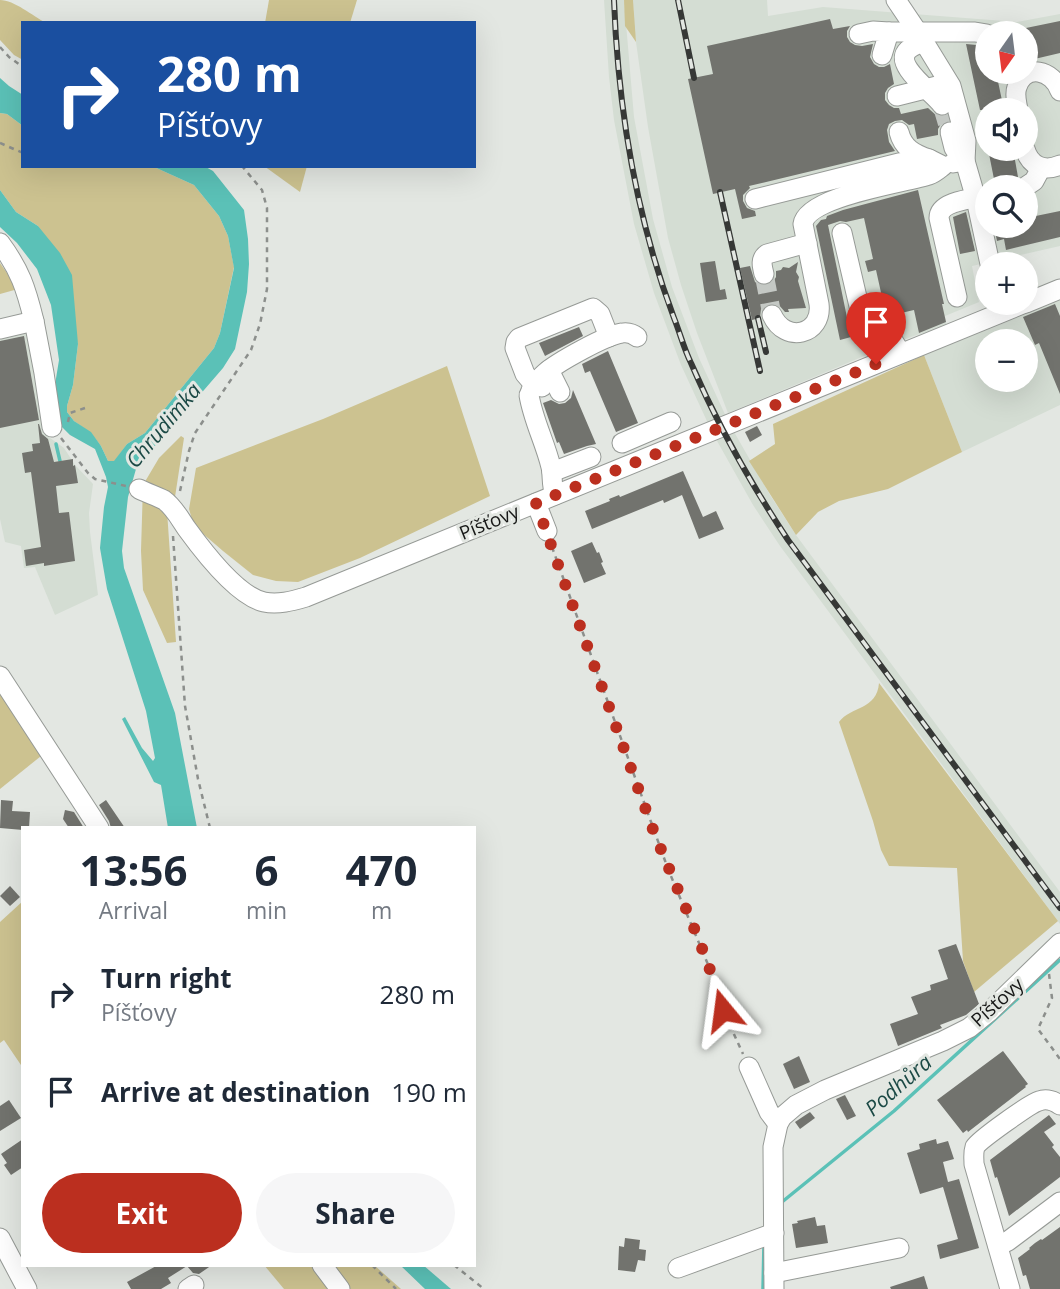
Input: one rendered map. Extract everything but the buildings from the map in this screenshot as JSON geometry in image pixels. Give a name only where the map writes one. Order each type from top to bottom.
[{"type":"street","points":[[896,0],[916,41],[950,83],[966,141],[965,161]]},
{"type":"street","points":[[874,35],[916,41],[975,32]]},
{"type":"street","points":[[916,41],[904,58],[906,67],[942,105]]},
{"type":"street","points":[[1038,72],[1055,79],[1060,91]]},
{"type":"street","points":[[897,96],[950,83]]},
{"type":"street","points":[[899,132],[906,147],[917,155],[936,162]]},
{"type":"street","points":[[950,132],[954,148],[965,161],[975,184]]},
{"type":"street","points":[[755,199],[899,163],[965,161]]},
{"type":"street","points":[[772,315],[780,327],[795,333],[810,328],[819,314],[804,219],[834,200],[931,174],[936,162]]},
{"type":"street","points":[[957,298],[938,215],[946,206],[975,199]]},
{"type":"street","points":[[842,233],[859,306],[863,313],[886,330],[901,353]]},
{"type":"street","points":[[0,243],[21,277],[34,320],[59,431]]},
{"type":"street","points":[[764,274],[762,261],[767,254],[807,243]]},
{"type":"street","name":"Píšťovy","points":[[1038,298],[1060,289]]},
{"type":"street","points":[[547,531],[544,499],[553,487],[541,386],[527,377],[516,351],[516,342],[519,338],[593,308],[600,314],[609,337]]},
{"type":"street","name":"Píšťovy","points":[[176,512],[206,553],[243,593],[255,600],[287,603],[949,334],[988,315]]},
{"type":"street","points":[[0,329],[34,320]]},
{"type":"street","points":[[541,386],[598,341],[624,332],[637,337]]},
{"type":"street","points":[[622,443],[670,420],[681,444]]},
{"type":"street","points":[[552,472],[591,457]]},
{"type":"street","points":[[139,489],[164,500],[176,512]]},
{"type":"street","points":[[0,676],[98,826]]},
{"type":"street","name":"Píšťovy","points":[[778,1124],[787,1112],[810,1097],[969,1028],[1060,943]]},
{"type":"street","points":[[749,1067],[769,1112],[778,1124],[773,1147],[774,1281],[899,1248]]},
{"type":"street","points":[[1010,1289],[974,1164],[974,1152],[979,1142],[1033,1103],[1047,1100],[1060,1105]]},
{"type":"street","points":[[998,1246],[1060,1202]]},
{"type":"street","points":[[678,1268],[774,1217]]},
{"type":"street","points":[[0,1238],[27,1289]]},
{"type":"street","points":[[324,1267],[340,1289]]},
{"type":"path","points":[[0,47],[21,66]]},
{"type":"path","points":[[0,143],[21,152]]},
{"type":"path","points":[[210,826],[185,706],[173,548],[176,512],[191,441],[251,349],[260,324],[267,289],[267,208],[262,190],[244,168]]},
{"type":"path","points":[[70,413],[85,408]]},
{"type":"path","points":[[59,431],[65,444]]},
{"type":"path","points":[[59,431],[65,444],[95,479],[139,489]]},
{"type":"path","points":[[547,531],[668,869],[712,974],[723,1010],[749,1067]]},
{"type":"path","points":[[1051,976],[1052,998],[1038,1029],[1060,1059]]},
{"type":"path","points":[[374,1267],[396,1289]]},
{"type":"path","points":[[456,1267],[484,1289]]},
{"type":"shaded area","points":[[0,0],[17,5],[43,21],[21,21],[21,59],[0,40]]},
{"type":"shaded area","points":[[269,0],[357,0],[351,21],[265,21]]},
{"type":"shaded area","points":[[604,0],[624,0],[634,117],[653,219],[672,287],[699,358],[729,423],[796,535],[1060,892],[1060,924],[780,546],[753,505],[712,432],[681,365],[654,293],[634,224],[614,120]]},
{"type":"shaded area","points":[[624,0],[633,0],[636,42],[625,26]]},
{"type":"shaded area","points":[[633,0],[767,0],[768,16],[823,7],[1004,21],[975,21],[975,84],[1038,84],[1038,21],[1022,21],[1060,14],[1060,246],[1034,252],[975,252],[975,265],[972,266],[975,304],[945,316],[947,328],[919,334],[893,344],[728,413],[681,285],[668,238],[634,28]]},
{"type":"shaded area","points":[[0,113],[7,114],[21,124],[21,168],[156,168],[194,185],[219,216],[228,236],[234,267],[220,333],[214,348],[145,433],[127,444],[114,462],[108,461],[91,433],[74,421],[67,412],[78,344],[38,226],[16,212],[0,190]]},
{"type":"shaded area","points":[[267,168],[306,168],[300,192]]},
{"type":"shaded area","points":[[0,263],[18,289],[0,294]]},
{"type":"shaded area","points":[[1060,300],[1060,405],[962,452],[924,355],[975,334],[975,392],[1038,392],[1038,329],[988,329],[1023,315],[1038,315],[1038,309]]},
{"type":"shaded area","points":[[26,330],[46,435],[64,448],[93,484],[89,513],[98,595],[55,615],[35,567],[24,568],[21,546],[5,542],[0,519],[0,335]]},
{"type":"shaded area","points":[[924,355],[962,452],[888,489],[839,501],[818,512],[796,535],[749,461],[775,444],[773,424]]},
{"type":"shaded area","points":[[447,366],[490,496],[360,558],[298,582],[276,581],[253,575],[194,526],[189,509],[196,468],[323,419]]},
{"type":"shaded area","points":[[181,436],[184,438],[175,497],[167,511],[176,642],[167,643],[143,590],[143,485],[159,458]]},
{"type":"shaded area","points":[[0,682],[46,752],[0,789]]},
{"type":"shaded area","points":[[879,683],[1058,921],[974,992],[963,961],[957,868],[889,866],[881,850],[839,722],[869,703],[877,692]]},
{"type":"shaded area","points":[[21,903],[21,1065],[4,1040],[0,1043],[0,922]]},
{"type":"shaded area","points":[[266,1267],[376,1267],[401,1289],[284,1289]]},
{"type":"water","points":[[0,78],[21,94],[21,124],[7,114],[0,113]]},
{"type":"water","name":"Chrudimka","points":[[156,168],[208,168],[213,171],[244,210],[249,264],[247,292],[235,349],[223,368],[160,441],[138,462],[128,497],[122,551],[124,568],[175,713],[197,826],[168,826],[161,785],[154,782],[122,719],[125,717],[142,748],[153,761],[155,758],[146,711],[107,589],[100,548],[108,487],[106,477],[95,449],[70,435],[56,421],[52,403],[59,360],[51,305],[37,269],[17,243],[0,227],[0,190],[16,212],[38,226],[60,253],[72,275],[78,344],[67,412],[74,421],[91,432],[108,461],[114,461],[127,444],[145,433],[214,348],[220,333],[234,268],[228,236],[219,216],[194,185]]},
{"type":"water","points":[[402,1267],[425,1267],[451,1289],[425,1289]]},
{"type":"waterway","points":[[56,444],[60,461]]},
{"type":"waterway","name":"Podhůra","points":[[782,1202],[894,1111],[1060,960]]},
{"type":"waterway","name":"Podhůra","points":[[763,1289],[764,1243]]},
{"type":"tunnel","points":[[942,105],[950,132]]},
{"type":"tunnel","points":[[764,274],[772,315]]},
{"type":"railway","points":[[614,0],[620,81],[639,201],[674,318],[712,409],[748,476],[788,540],[1060,908]]},
{"type":"railway","points":[[678,0],[694,78]]},
{"type":"railway","points":[[720,192],[760,371]]},
{"type":"railway","points":[[758,318],[766,352]]},
{"type":"route","points":[[723,1010],[712,974],[652,827],[536,503],[876,364]]}]
